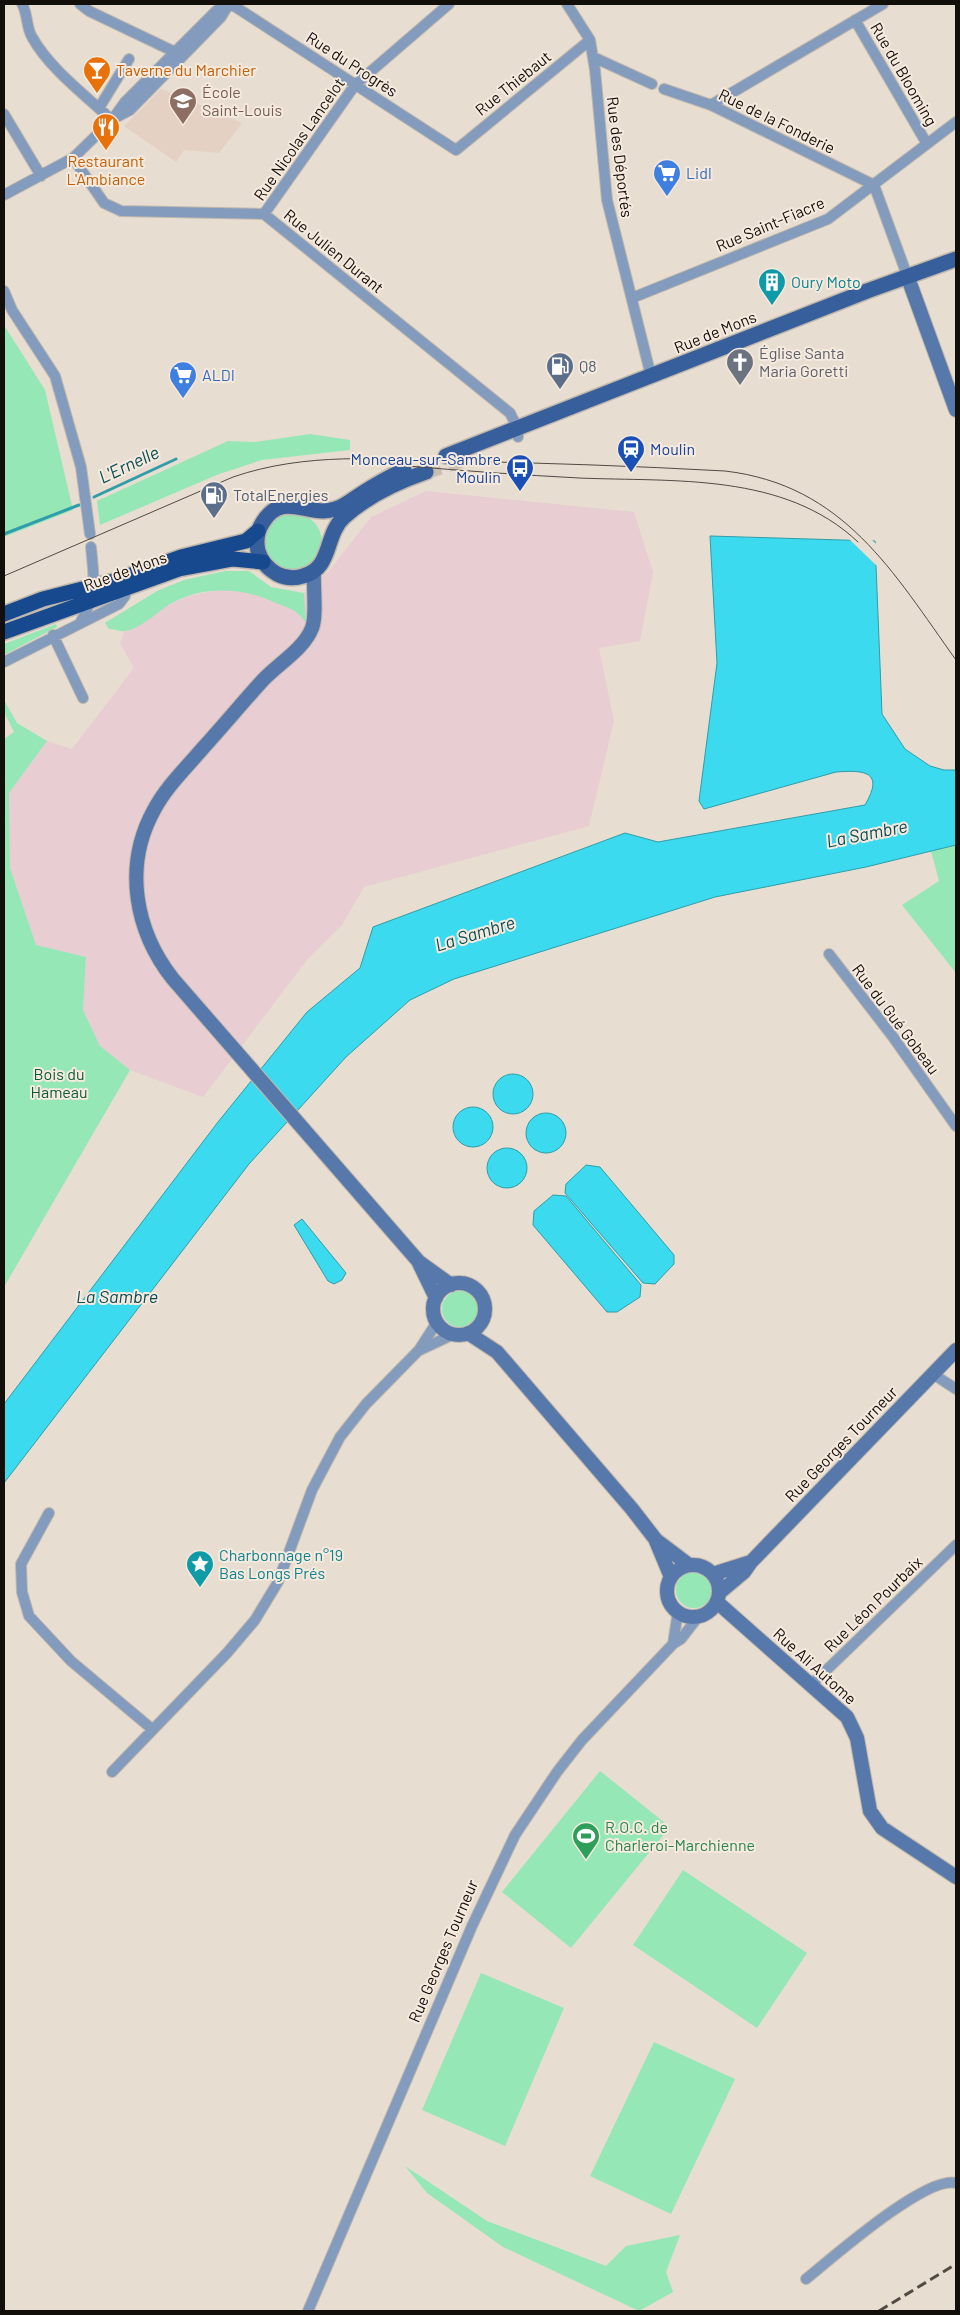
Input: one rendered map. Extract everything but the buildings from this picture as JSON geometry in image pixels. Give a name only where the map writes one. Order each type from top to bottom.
[{"type":"highway","name":"Rue de Mons","points":[[4,614],[43,599],[95,585],[181,557],[246,541],[258,531]]},
{"type":"highway","name":"Rue de Mons","points":[[4,632],[188,568],[233,559],[263,562]]},
{"type":"main road","name":"Rue de Mons","points":[[446,456],[518,433],[543,419],[651,376],[866,291],[908,278],[956,259]]},
{"type":"main road","name":"Rue de Mons","points":[[471,457],[508,444],[518,433]]},
{"type":"main road","name":"Rue de Mons","points":[[258,531],[267,517],[281,508],[295,506],[324,512],[338,509],[404,470]]},
{"type":"main road","points":[[298,578],[314,572],[323,562],[329,544],[342,519],[355,508],[391,486],[426,472]]},
{"type":"main road","points":[[308,509],[324,523],[329,544]]},
{"type":"main road","points":[[258,531],[258,547],[263,562]]},
{"type":"main road","name":"Rue de Mons","points":[[263,562],[275,573],[298,578]]},
{"type":"street","points":[[80,4],[89,11],[179,54]]},
{"type":"street","points":[[4,195],[73,158],[112,120],[125,102],[179,54],[216,11],[229,4]]},
{"type":"street","name":"Rue du Progrès","points":[[229,4],[456,150]]},
{"type":"street","name":"Rue Nicolas Lancelot","points":[[264,214],[355,85],[449,4]]},
{"type":"street","name":"Rue des Déportés","points":[[567,4],[590,40],[607,200],[651,376]]},
{"type":"street","points":[[710,105],[883,4]]},
{"type":"street","points":[[25,5],[31,36],[69,81],[112,120]]},
{"type":"street","name":"Rue du Blooming","points":[[855,20],[927,144]]},
{"type":"street","name":"Rue Thiebaut","points":[[456,150],[590,40]]},
{"type":"street","points":[[593,57],[652,84]]},
{"type":"street","points":[[99,108],[129,59]]},
{"type":"street","name":"Rue de la Fonderie","points":[[664,89],[710,105],[874,186]]},
{"type":"street","points":[[4,114],[41,176]]},
{"type":"street","name":"Rue Saint-Fiacre","points":[[632,298],[828,219],[956,122]]},
{"type":"street","name":"Rue Julien Durant","points":[[73,158],[104,203],[122,210],[264,214],[510,413],[518,433]]},
{"type":"street","points":[[874,186],[956,410]]},
{"type":"street","points":[[4,291],[12,310],[55,376],[81,467],[90,534]]},
{"type":"street","points":[[80,622],[92,602],[95,585],[91,547]]},
{"type":"street","points":[[314,572],[312,627],[306,638],[264,680],[162,796],[147,825],[138,857],[136,890],[139,910],[151,946],[173,980],[419,1262],[451,1285]]},
{"type":"street","points":[[298,578],[312,597]]},
{"type":"street","points":[[4,662],[53,635],[80,622],[88,621],[119,604],[125,596],[126,588]]},
{"type":"street","points":[[58,614],[65,621],[67,629]]},
{"type":"street","points":[[53,635],[83,698]]},
{"type":"street","name":"Rue du Gué Gobeau","points":[[829,954],[893,1037],[956,1126]]},
{"type":"street","points":[[419,1262],[436,1298]]},
{"type":"street","points":[[468,1334],[482,1321],[485,1306],[479,1292],[466,1284],[451,1285],[436,1298],[433,1310],[437,1322],[444,1330],[454,1334],[468,1334],[497,1352]]},
{"type":"street","points":[[482,1321],[497,1352],[632,1509],[656,1540],[689,1565]]},
{"type":"street","points":[[112,1772],[227,1652],[255,1620],[278,1582],[296,1540],[312,1490],[340,1437],[366,1404],[419,1350],[437,1322]]},
{"type":"street","points":[[419,1350],[454,1334]]},
{"type":"street","name":"Rue Georges Tourneur","points":[[718,1598],[956,1350]]},
{"type":"street","points":[[933,1374],[956,1389]]},
{"type":"street","points":[[49,1513],[21,1564],[22,1592],[29,1616],[71,1661],[152,1729]]},
{"type":"street","points":[[656,1540],[671,1577]]},
{"type":"street","name":"Rue Léon Pourbaix","points":[[811,1685],[956,1545]]},
{"type":"street","name":"Rue Georges Tourneur","points":[[713,1574],[751,1562]]},
{"type":"street","points":[[689,1565],[700,1566],[713,1574],[719,1584],[718,1598],[712,1610],[698,1617],[687,1617],[676,1610],[669,1601],[667,1593],[671,1577],[676,1571],[689,1565]]},
{"type":"street","name":"Rue Ali Autome","points":[[718,1598],[847,1717],[857,1738],[870,1811],[882,1828],[956,1877]]},
{"type":"street","points":[[673,1644],[677,1618],[676,1610]]},
{"type":"street","name":"Rue Georges Tourneur","points":[[308,2311],[472,1926],[514,1835],[556,1772],[582,1740],[673,1644],[681,1639],[698,1617]]},
{"type":"street","points":[[806,2279],[899,2207],[935,2184],[954,2182]]},
{"type":"shaded area","name":"École Saint-Louis","points":[[161,89],[242,123],[219,153],[184,150],[176,162],[124,126]]},
{"type":"shaded area","points":[[426,491],[634,512],[653,572],[640,641],[599,648],[614,721],[589,826],[364,887],[342,925],[307,960],[203,1097],[130,1070],[100,1046],[83,1010],[86,957],[36,946],[10,868],[9,793],[47,741],[72,749],[134,668],[120,643],[124,632],[145,622],[166,606],[185,597],[221,589],[256,594],[298,611],[305,622],[304,593],[329,571],[371,517]]},
{"type":"green space","points":[[4,325],[45,390],[73,510],[4,537]]},
{"type":"green space","points":[[310,434],[350,440],[350,450],[262,460],[219,474],[100,525],[97,501],[228,441],[255,442]]},
{"type":"green space","points":[[293,513],[309,518],[317,526],[322,542],[317,558],[309,566],[293,571],[277,566],[269,558],[264,542],[269,526],[277,518]]},
{"type":"green space","points":[[225,571],[249,571],[271,587],[304,593],[306,623],[299,614],[291,609],[258,596],[231,591],[217,591],[203,592],[176,601],[141,625],[130,630],[109,629],[105,623],[157,591],[184,580]]},
{"type":"green space","points":[[56,624],[57,627],[4,655],[4,644]]},
{"type":"green space","name":"Bois du Hameau","points":[[4,700],[17,723],[47,741],[9,793],[10,868],[36,945],[86,957],[83,1010],[100,1046],[130,1070],[4,1287],[4,739],[14,732],[4,712]]},
{"type":"green space","points":[[956,845],[956,973],[902,905],[939,881],[931,851]]},
{"type":"green space","points":[[460,1291],[473,1296],[478,1309],[473,1322],[460,1327],[447,1322],[442,1309],[447,1296]]},
{"type":"green space","points":[[694,1572],[706,1578],[712,1590],[706,1602],[694,1608],[682,1602],[676,1590],[682,1578]]},
{"type":"green space","name":"R.O.C. de Charleroi-Marchienne","points":[[600,1771],[670,1827],[571,1948],[502,1892]]},
{"type":"green space","name":"R.O.C. de Charleroi-Marchienne","points":[[683,1870],[807,1953],[757,2028],[633,1945]]},
{"type":"green space","points":[[481,1973],[564,2008],[505,2146],[422,2110]]},
{"type":"green space","points":[[654,2042],[735,2079],[671,2214],[590,2176]]},
{"type":"green space","points":[[405,2166],[487,2221],[606,2266],[626,2246],[680,2235],[666,2272],[673,2292],[639,2311],[503,2247],[427,2193]]},
{"type":"water","name":"La Sambre","points":[[710,536],[875,541],[882,714],[905,749],[930,766],[944,770],[956,770],[956,845],[866,867],[715,897],[454,979],[410,1000],[346,1057],[249,1164],[4,1483],[4,1404],[218,1122],[307,1012],[360,968],[373,927],[625,833],[658,842],[865,805],[871,794],[872,779],[869,775],[855,772],[836,772],[704,809],[699,801],[717,663]]},
{"type":"water","points":[[509,1074],[517,1074],[524,1077],[530,1083],[533,1094],[530,1105],[524,1111],[517,1114],[509,1114],[502,1111],[496,1105],[493,1098],[493,1090],[496,1083],[502,1077]]},
{"type":"water","points":[[469,1107],[477,1107],[484,1110],[490,1116],[493,1127],[490,1138],[484,1144],[477,1147],[469,1147],[462,1144],[456,1138],[453,1131],[453,1123],[456,1116],[462,1110]]},
{"type":"water","points":[[542,1113],[550,1113],[557,1116],[563,1122],[566,1133],[563,1144],[557,1150],[550,1153],[542,1153],[535,1150],[529,1144],[526,1137],[526,1129],[529,1122],[535,1116]]},
{"type":"water","points":[[503,1148],[511,1148],[518,1151],[524,1157],[527,1168],[524,1179],[518,1185],[511,1188],[503,1188],[496,1185],[490,1179],[487,1172],[487,1164],[490,1157],[496,1151]]},
{"type":"water","points":[[586,1165],[600,1167],[674,1255],[674,1264],[655,1284],[643,1283],[565,1193],[566,1184]]},
{"type":"water","points":[[553,1195],[566,1196],[641,1285],[640,1297],[617,1312],[607,1312],[533,1225],[534,1211]]},
{"type":"water","points":[[302,1219],[346,1273],[342,1280],[334,1284],[328,1281],[294,1225]]},
{"type":"pier","points":[[848,538],[871,539],[878,546],[879,568]]},
{"type":"waterway","name":"L'Ernelle","points":[[94,497],[176,459]]},
{"type":"waterway","name":"L'Ernelle","points":[[4,534],[79,505]]},
{"type":"tunnel","points":[[426,472],[471,457]]},
{"type":"tram line","points":[[4,576],[233,477],[260,469],[288,464],[316,460],[371,459],[725,471],[767,480],[802,494],[834,514],[862,538],[887,565],[956,660]]},
{"type":"tram line","points":[[408,466],[536,476],[726,485],[762,492],[797,503],[829,519],[858,542]]},
{"type":"railway","points":[[879,2311],[956,2264]]},
{"type":"place","name":"Taverne du Marchier","points":[[97,94]]},
{"type":"place","name":"École Saint-Louis","points":[[183,125]]},
{"type":"place","name":"Restaurant L'Ambiance","points":[[106,151]]},
{"type":"place","name":"Lidl","points":[[667,197]]},
{"type":"place","name":"Oury Moto","points":[[772,306]]},
{"type":"place","name":"Église Santa Maria Goretti","points":[[740,386]]},
{"type":"place","name":"Q8","points":[[560,390]]},
{"type":"place","name":"ALDI","points":[[183,399]]},
{"type":"place","name":"Moulin","points":[[631,473]]},
{"type":"place","name":"Monceau-sur-Sambre Moulin","points":[[520,492]]},
{"type":"place","name":"TotalEnergies","points":[[214,519]]},
{"type":"place","name":"Charbonnage n°19 Bas Longs Prés","points":[[200,1588]]},
{"type":"place","name":"R.O.C. de Charleroi-Marchienne","points":[[586,1860]]}]
